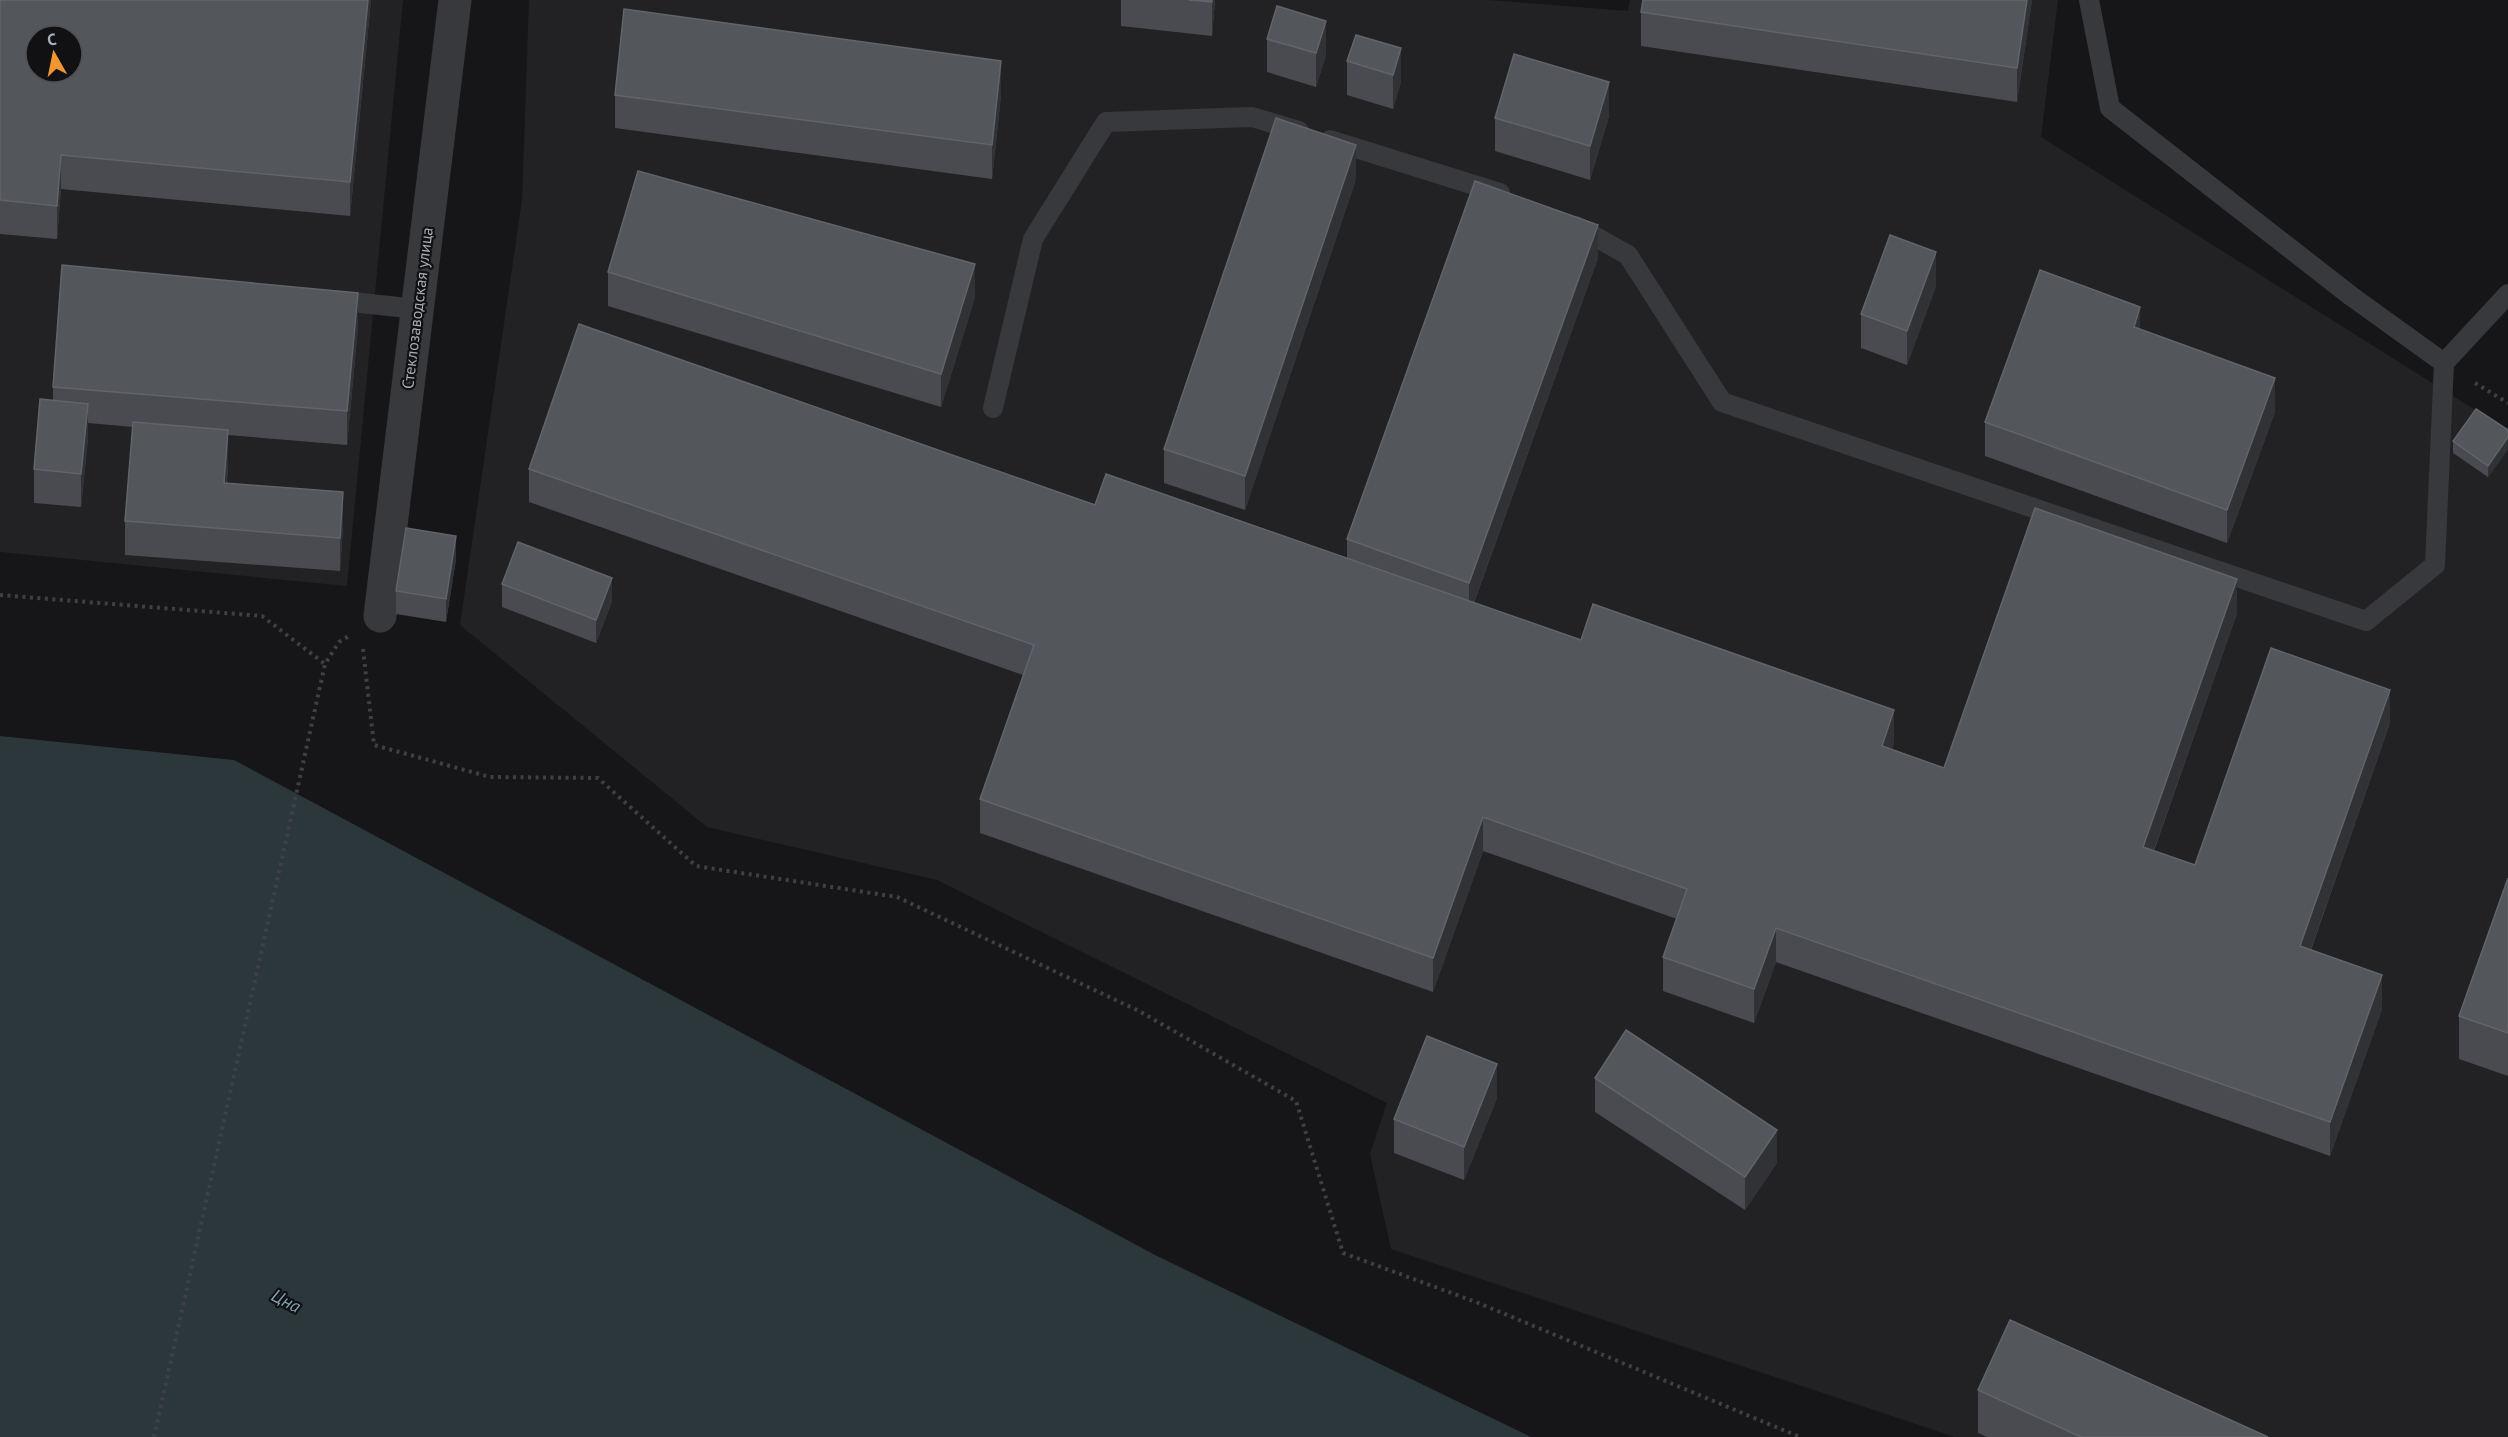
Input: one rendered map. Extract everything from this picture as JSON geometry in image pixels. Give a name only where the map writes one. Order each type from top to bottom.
[{"type":"street","name":"Стеклозаводская улица","points":[[371,628],[417,309],[455,0]]},
{"type":"lane","points":[[2089,0],[2110,108],[2351,296],[2444,363]]},
{"type":"lane","points":[[993,408],[1033,239],[1106,122],[1252,117],[1414,164],[1519,200]]},
{"type":"lane","points":[[1559,217],[1628,255],[1722,402],[2366,621],[2435,565],[2440,388],[2444,363],[2508,294]]},
{"type":"lane","points":[[311,298],[417,309]]},
{"type":"path","points":[[0,595],[262,616],[325,664],[154,1437]]},
{"type":"path","points":[[371,628],[374,745],[490,777],[598,778],[696,866],[897,897],[1139,1011],[1296,1101],[1343,1253],[1476,1302],[1800,1437]]},
{"type":"shaded area","points":[[0,0],[403,0],[347,586],[0,552]]},
{"type":"shaded area","points":[[529,0],[1488,0],[1628,11],[1630,0],[2058,0],[2041,137],[2488,418],[2508,433],[2508,1437],[1955,1437],[1391,1249],[1370,1154],[1387,1103],[937,880],[707,827],[460,625],[522,200]]},
{"type":"water","name":"Цна","points":[[0,736],[234,760],[1155,1255],[1531,1437],[0,1437]]},
{"type":"building","points":[[0,0],[368,0],[350,182],[61,155],[57,206],[0,200]]},
{"type":"building","points":[[1189,0],[1212,0],[1212,2]]},
{"type":"building","points":[[1643,0],[2027,0],[2017,68],[1641,12]]},
{"type":"building","points":[[1277,6],[1326,21],[1316,53],[1267,39]]},
{"type":"building","points":[[624,9],[1001,61],[992,145],[615,95]]},
{"type":"building","points":[[1356,35],[1401,48],[1393,75],[1347,61]]},
{"type":"building","points":[[1514,54],[1609,82],[1590,146],[1495,118]]},
{"type":"building","points":[[1276,118],[1356,145],[1245,476],[1164,449]]},
{"type":"building","points":[[638,171],[975,264],[941,374],[608,272]]},
{"type":"building","points":[[1475,181],[1598,225],[1469,583],[1347,539]]},
{"type":"building","points":[[1890,235],[1936,252],[1907,331],[1861,314]]},
{"type":"building","points":[[62,265],[358,293],[347,411],[53,387]]},
{"type":"building","points":[[2040,270],[2140,307],[2134,327],[2275,378],[2227,510],[1985,422]]},
{"type":"building","points":[[579,324],[1095,505],[1106,474],[1581,640],[1593,604],[1894,710],[1882,746],[1944,768],[2035,508],[2237,579],[2143,847],[2195,865],[2271,648],[2390,690],[2300,946],[2382,975],[2330,1122],[1776,928],[1754,989],[1663,957],[1687,889],[1483,817],[1433,958],[980,799],[1034,645],[529,469]]},
{"type":"building","points":[[40,399],[88,404],[81,474],[34,469]]},
{"type":"building","points":[[2476,409],[2508,430],[2508,437],[2488,466],[2453,441]]},
{"type":"building","points":[[133,422],[228,430],[224,483],[343,492],[340,538],[125,521]]},
{"type":"building","points":[[406,528],[456,536],[446,599],[396,591]]},
{"type":"building","points":[[518,542],[612,578],[596,620],[502,584]]},
{"type":"building","points":[[2508,878],[2508,1033],[2459,1016]]},
{"type":"building","points":[[1626,1030],[1777,1130],[1745,1177],[1595,1078]]},
{"type":"building","points":[[1427,1036],[1497,1064],[1464,1147],[1394,1119]]},
{"type":"building","points":[[2010,1320],[2268,1437],[2081,1437],[1978,1390]]}]
